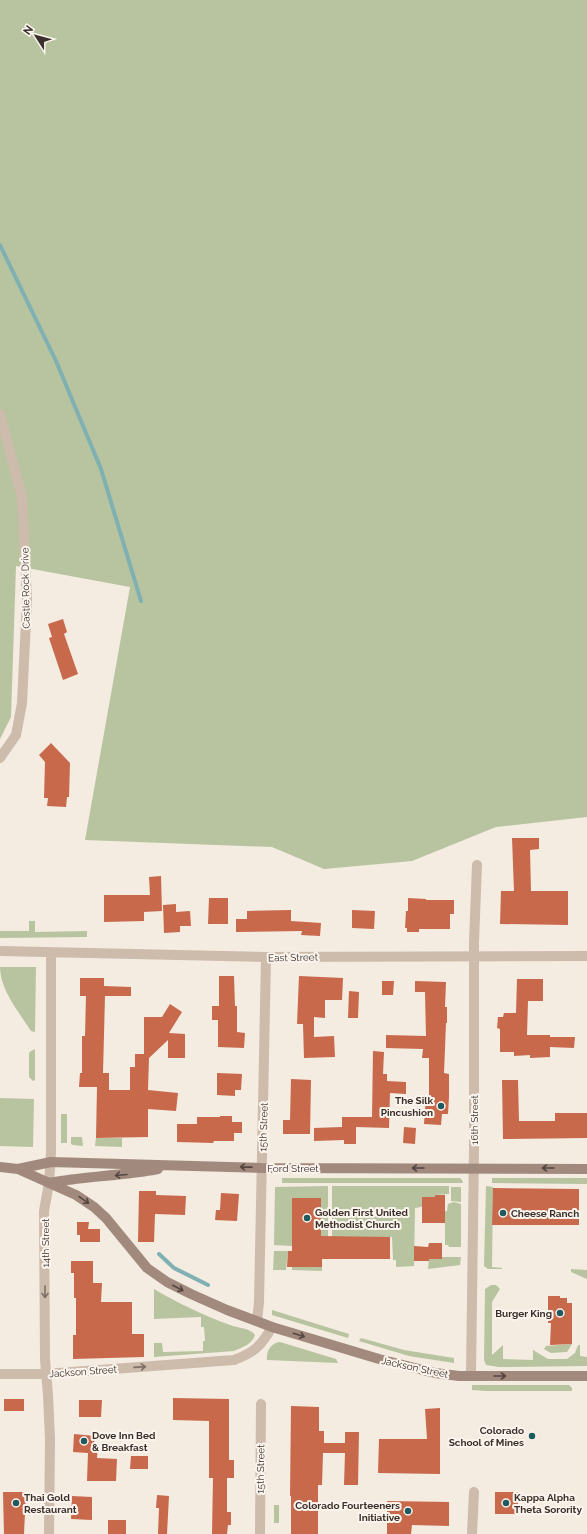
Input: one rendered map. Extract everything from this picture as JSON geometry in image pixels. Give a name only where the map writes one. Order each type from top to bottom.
[{"type":"main road","name":"Ford Street","points":[[0,1167],[18,1169],[51,1162],[262,1168],[587,1169]]},
{"type":"main road","points":[[49,1183],[71,1179],[129,1174],[174,1166]]},
{"type":"main road","name":"Jackson Street","points":[[18,1169],[76,1194],[94,1207],[106,1218],[147,1268],[167,1282],[198,1297],[272,1327],[351,1351],[435,1373],[471,1375],[587,1376]]},
{"type":"street","name":"Castle Rock Drive","points":[[0,414],[22,497],[27,600],[22,703],[16,735],[0,758]]},
{"type":"street","name":"16th Street","points":[[471,1375],[474,1169],[474,957],[477,865]]},
{"type":"street","name":"East Street","points":[[0,951],[266,957],[587,956]]},
{"type":"street","name":"14th Street","points":[[49,1534],[50,1439],[46,1374],[44,1211],[51,1162],[51,953]]},
{"type":"street","name":"15th Street","points":[[257,1321],[259,1302],[266,957]]},
{"type":"street","name":"Jackson Street","points":[[0,1374],[46,1374],[234,1360],[249,1354],[259,1346],[266,1338],[272,1327]]},
{"type":"street","name":"15th Street","points":[[260,1534],[261,1404]]},
{"type":"street","points":[[472,1534],[474,1492]]},
{"type":"green space","points":[[0,0],[587,0],[587,817],[496,827],[412,861],[324,869],[272,847],[85,840],[130,587],[16,566],[11,717],[0,739]]},
{"type":"green space","points":[[29,921],[35,921],[35,932],[87,931],[87,937],[0,938],[0,931],[29,931]]},
{"type":"green space","points":[[0,967],[36,967],[35,1032],[31,1031],[11,1000],[3,984]]},
{"type":"green space","points":[[35,1049],[35,1080],[33,1081],[29,1077],[29,1053]]},
{"type":"green space","points":[[0,1098],[34,1099],[33,1147],[0,1146]]},
{"type":"green space","points":[[61,1114],[67,1114],[67,1143],[61,1143]]},
{"type":"green space","points":[[71,1137],[82,1137],[83,1146],[71,1144]]},
{"type":"green space","points":[[96,1138],[122,1138],[122,1147],[95,1146]]},
{"type":"green space","points":[[282,1178],[460,1178],[463,1183],[282,1183]]},
{"type":"green space","points":[[492,1178],[587,1178],[587,1184],[492,1183]]},
{"type":"green space","points":[[328,1186],[328,1237],[321,1237],[321,1199],[293,1198],[292,1246],[274,1245],[275,1187]]},
{"type":"green space","points":[[332,1186],[449,1186],[449,1194],[435,1195],[435,1197],[421,1207],[415,1208],[414,1266],[396,1267],[396,1260],[393,1260],[392,1237],[332,1237]]},
{"type":"green space","points":[[486,1186],[493,1187],[492,1267],[502,1269],[488,1269],[484,1266]]},
{"type":"green space","points":[[451,1187],[461,1187],[461,1202],[451,1201]]},
{"type":"green space","points":[[454,1202],[461,1204],[461,1247],[449,1247],[448,1245],[445,1245],[445,1211],[447,1211],[448,1204]]},
{"type":"green space","points":[[274,1251],[288,1251],[286,1270],[273,1270]]},
{"type":"green space","points":[[461,1257],[460,1265],[428,1269],[429,1259]]},
{"type":"green space","points":[[292,1267],[322,1267],[322,1271],[292,1270]]},
{"type":"green space","points":[[571,1269],[587,1270],[587,1279],[571,1272]]},
{"type":"green space","points":[[491,1285],[496,1285],[500,1289],[492,1302],[492,1355],[503,1345],[503,1359],[533,1360],[533,1350],[548,1359],[567,1359],[575,1353],[578,1345],[580,1345],[580,1356],[587,1357],[587,1366],[499,1367],[486,1365],[484,1360],[485,1289]]},
{"type":"green space","points":[[154,1289],[200,1313],[250,1331],[255,1335],[244,1347],[234,1351],[154,1357],[154,1343],[162,1343],[163,1352],[203,1351],[203,1341],[205,1341],[204,1327],[201,1327],[201,1317],[154,1319]]},
{"type":"green space","points":[[272,1310],[349,1334],[348,1338],[272,1315]]},
{"type":"green space","points":[[361,1338],[404,1350],[454,1358],[454,1363],[409,1356],[359,1341]]},
{"type":"green space","points":[[280,1342],[336,1359],[338,1363],[267,1360],[267,1354],[270,1348],[274,1344]]},
{"type":"green space","points":[[572,1344],[567,1352],[551,1353],[544,1349],[546,1346]]},
{"type":"green space","points":[[472,1385],[569,1385],[572,1388],[572,1391],[487,1391],[472,1390]]},
{"type":"green space","points":[[274,1505],[279,1505],[279,1523],[274,1523]]},
{"type":"building","points":[[63,619],[67,632],[64,634],[78,674],[63,680],[49,638],[52,637],[48,624]]},
{"type":"building","points":[[51,743],[70,763],[69,797],[67,797],[66,807],[47,806],[48,798],[44,798],[45,762],[39,755]]},
{"type":"building","points":[[512,838],[539,838],[539,849],[530,850],[531,891],[568,891],[568,925],[500,924],[501,891],[514,891]]},
{"type":"building","points":[[161,876],[162,911],[144,912],[144,921],[104,922],[104,895],[150,895],[149,877]]},
{"type":"building","points":[[209,898],[228,898],[228,924],[208,924]]},
{"type":"building","points":[[408,898],[426,900],[454,900],[454,914],[450,914],[450,929],[419,929],[419,932],[407,932],[407,928],[405,928],[406,911],[408,911]]},
{"type":"building","points":[[176,904],[176,912],[190,911],[191,926],[180,926],[180,932],[164,933],[163,905]]},
{"type":"building","points":[[291,910],[291,921],[321,923],[320,936],[301,935],[302,931],[236,932],[236,919],[247,919],[247,911]]},
{"type":"building","points":[[352,910],[375,911],[374,929],[352,928]]},
{"type":"building","points":[[219,976],[234,976],[235,1006],[237,1006],[237,1032],[245,1033],[244,1048],[218,1047],[218,1020],[212,1020],[212,1006],[219,1006]]},
{"type":"building","points":[[299,976],[343,978],[342,1000],[325,1000],[325,1018],[314,1017],[314,1037],[334,1036],[335,1057],[304,1058],[303,1024],[297,1024]]},
{"type":"building","points":[[80,978],[104,978],[104,986],[131,987],[131,996],[105,996],[103,1073],[109,1073],[109,1090],[130,1090],[130,1067],[135,1067],[135,1054],[144,1054],[144,1017],[162,1017],[170,1004],[182,1012],[169,1033],[185,1034],[185,1058],[168,1058],[168,1040],[149,1058],[148,1090],[178,1093],[176,1111],[148,1109],[148,1137],[96,1138],[97,1087],[79,1087],[80,1073],[82,1073],[82,1036],[85,1036],[86,996],[80,996]]},
{"type":"building","points":[[517,979],[543,979],[543,1001],[528,1001],[527,1035],[575,1037],[574,1048],[550,1047],[550,1057],[530,1058],[530,1055],[514,1056],[514,1052],[500,1052],[500,1029],[497,1028],[498,1017],[503,1017],[504,1013],[516,1013]]},
{"type":"building","points":[[382,981],[394,981],[393,995],[382,995]]},
{"type":"building","points":[[415,981],[446,982],[445,1007],[447,1007],[447,1023],[444,1073],[449,1074],[449,1097],[448,1114],[442,1114],[441,1125],[424,1124],[426,1096],[429,1096],[429,1058],[422,1058],[423,1049],[386,1048],[386,1035],[426,1036],[425,992],[415,992]]},
{"type":"building","points":[[349,991],[359,992],[358,1018],[348,1018]]},
{"type":"building","points":[[373,1051],[384,1052],[383,1074],[387,1074],[387,1081],[406,1082],[406,1094],[390,1093],[389,1128],[356,1127],[356,1144],[344,1144],[344,1140],[314,1141],[314,1128],[342,1127],[342,1117],[372,1117]]},
{"type":"building","points":[[217,1073],[242,1074],[241,1090],[235,1090],[235,1096],[217,1095]]},
{"type":"building","points":[[291,1079],[311,1080],[310,1134],[283,1134],[283,1120],[290,1120]]},
{"type":"building","points":[[502,1080],[518,1080],[519,1121],[555,1121],[555,1113],[587,1113],[587,1138],[503,1139]]},
{"type":"building","points":[[232,1116],[232,1122],[242,1122],[242,1133],[234,1133],[234,1141],[214,1141],[213,1143],[177,1142],[177,1124],[197,1124],[197,1117]]},
{"type":"building","points":[[404,1127],[416,1128],[415,1144],[403,1143]]},
{"type":"building","points":[[493,1188],[579,1189],[579,1225],[492,1225]]},
{"type":"building","points":[[139,1191],[156,1191],[156,1195],[186,1196],[185,1215],[155,1214],[154,1242],[138,1242]]},
{"type":"building","points":[[221,1193],[239,1194],[237,1221],[215,1220],[216,1210],[220,1210]]},
{"type":"building","points":[[435,1195],[445,1195],[445,1223],[422,1223],[422,1197],[435,1197]]},
{"type":"building","name":"Golden First United Methodist Church","points":[[292,1198],[321,1198],[321,1236],[390,1237],[390,1259],[322,1259],[322,1267],[287,1267],[288,1251],[292,1251]]},
{"type":"building","points":[[77,1222],[89,1222],[88,1229],[100,1229],[100,1242],[80,1242],[80,1235],[77,1235]]},
{"type":"building","points":[[429,1243],[442,1243],[442,1259],[414,1261],[414,1246],[428,1247]]},
{"type":"building","points":[[71,1261],[93,1261],[93,1283],[102,1283],[101,1302],[132,1302],[132,1334],[144,1334],[144,1357],[73,1359],[73,1335],[76,1335],[76,1298],[74,1298],[74,1273],[71,1273]]},
{"type":"building","name":"Burger King","points":[[548,1296],[560,1296],[560,1298],[567,1298],[567,1303],[572,1303],[572,1344],[550,1345],[551,1323],[548,1323]]},
{"type":"building","points":[[173,1398],[229,1399],[229,1460],[234,1460],[234,1478],[227,1478],[227,1512],[231,1512],[231,1525],[228,1525],[227,1534],[212,1534],[213,1478],[209,1478],[209,1421],[173,1420]]},
{"type":"building","points":[[4,1399],[24,1399],[24,1411],[4,1411]]},
{"type":"building","points":[[79,1400],[102,1400],[101,1417],[79,1417]]},
{"type":"building","points":[[291,1406],[319,1407],[319,1431],[324,1431],[324,1443],[345,1443],[345,1432],[359,1432],[358,1485],[344,1485],[345,1453],[323,1453],[322,1485],[318,1485],[318,1534],[291,1534]]},
{"type":"building","points":[[440,1408],[440,1474],[378,1473],[379,1439],[427,1439],[425,1409]]},
{"type":"building","points":[[74,1434],[95,1436],[94,1445],[98,1445],[97,1458],[117,1459],[116,1481],[87,1481],[88,1453],[73,1452]]},
{"type":"building","points":[[131,1456],[148,1456],[148,1469],[130,1469]]},
{"type":"building","points":[[3,1492],[26,1492],[24,1534],[4,1534]]},
{"type":"building","name":"Kappa Alpha Theta Sorority","points":[[495,1492],[518,1492],[518,1514],[495,1514]]},
{"type":"building","points":[[157,1495],[169,1496],[167,1534],[158,1534],[159,1508],[156,1508]]},
{"type":"building","points":[[72,1496],[92,1497],[92,1520],[71,1519]]},
{"type":"building","points":[[387,1501],[449,1502],[449,1526],[412,1525],[411,1534],[387,1534]]},
{"type":"building","points":[[108,1520],[126,1520],[126,1534],[108,1534]]},
{"type":"waterway","points":[[0,245],[56,361],[101,469],[141,601]]},
{"type":"waterway","points":[[159,1254],[174,1268],[208,1285]]},
{"type":"place","name":"The Silk Pincushion","points":[[441,1106]]},
{"type":"place","name":"Cheese Ranch","points":[[503,1213]]},
{"type":"place","name":"Golden First United Methodist Church","points":[[307,1218]]},
{"type":"place","name":"Burger King","points":[[560,1313]]},
{"type":"place","name":"Colorado School of Mines","points":[[532,1436]]},
{"type":"place","name":"Dove Inn Bed & Breakfast","points":[[84,1441]]},
{"type":"place","name":"Thai Gold Restaurant","points":[[16,1503]]},
{"type":"place","name":"Kappa Alpha Theta Sorority","points":[[506,1503]]},
{"type":"place","name":"Colorado Fourteeners Initiative","points":[[408,1511]]}]
